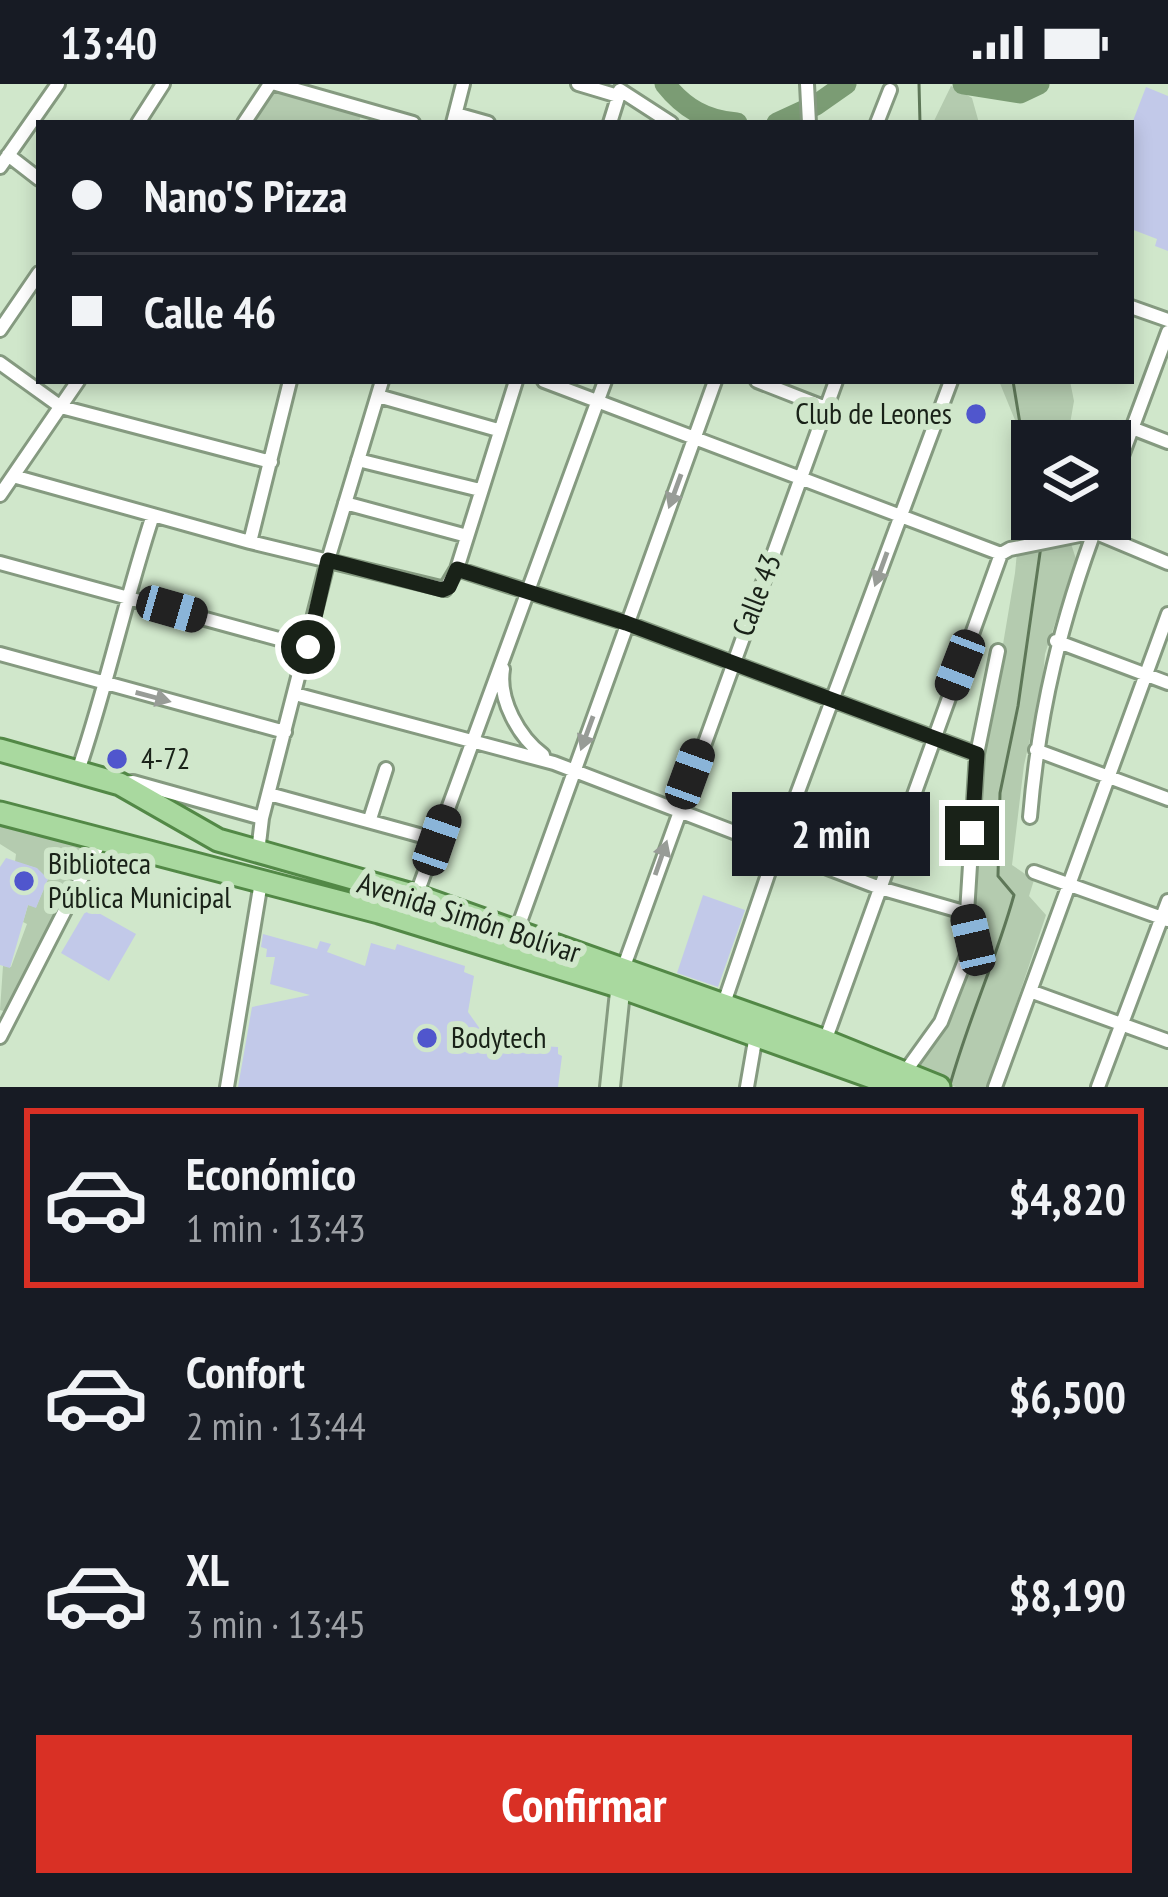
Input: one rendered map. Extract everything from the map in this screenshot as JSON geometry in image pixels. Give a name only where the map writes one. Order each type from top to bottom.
[{"type":"main road","name":"Avenida Simón Bolívar","points":[[0,750],[120,784],[202,834],[416,896],[517,933],[756,1035],[934,1085]]},
{"type":"main road","name":"Avenida Simón Bolívar","points":[[0,813],[380,912],[513,957],[620,977],[723,1006],[825,1041],[903,1080]]},
{"type":"street","points":[[36,177],[4,161],[58,84]]},
{"type":"street","points":[[140,120],[164,84]]},
{"type":"street","points":[[246,120],[273,84],[360,116]]},
{"type":"street","points":[[454,119],[463,84]]},
{"type":"street","points":[[578,84],[619,90],[666,120]]},
{"type":"street","points":[[808,87],[809,120]]},
{"type":"street","points":[[611,120],[619,90]]},
{"type":"street","points":[[878,120],[890,90]]},
{"type":"street","points":[[0,330],[36,277]]},
{"type":"street","points":[[1134,308],[1168,320]]},
{"type":"street","points":[[1168,332],[1132,428],[1168,442]]},
{"type":"street","points":[[0,363],[61,407],[271,462]]},
{"type":"street","points":[[0,495],[76,384]]},
{"type":"street","points":[[250,542],[289,384]]},
{"type":"street","points":[[258,853],[262,818],[328,560],[381,384]]},
{"type":"street","points":[[13,476],[445,590],[457,569],[515,384]]},
{"type":"street","points":[[553,384],[1001,554],[1053,540]]},
{"type":"street","points":[[416,896],[603,384]]},
{"type":"street","points":[[517,933],[714,384]]},
{"type":"street","points":[[765,384],[826,408]]},
{"type":"street","name":"Calle 43","points":[[610,1087],[620,977],[835,384]]},
{"type":"street","points":[[723,1006],[950,384]]},
{"type":"street","points":[[378,396],[498,430]]},
{"type":"street","points":[[358,460],[480,490]]},
{"type":"street","points":[[345,503],[467,536]]},
{"type":"street","points":[[78,770],[107,686],[126,596],[153,515]]},
{"type":"street","points":[[1030,817],[1036,750],[1056,641],[1091,540]]},
{"type":"street","points":[[1124,540],[1168,563]]},
{"type":"street","points":[[825,1041],[1001,554]]},
{"type":"street","points":[[0,562],[308,647]]},
{"type":"street","points":[[457,569],[626,623],[977,754]]},
{"type":"street","points":[[995,1087],[1168,614]]},
{"type":"street","points":[[1056,641],[1168,683]]},
{"type":"street","points":[[903,1080],[941,1022],[973,940],[967,913],[977,754],[998,651]]},
{"type":"street","points":[[506,652],[501,679],[512,716],[536,750],[554,763]]},
{"type":"street","points":[[0,654],[285,732]]},
{"type":"street","points":[[295,694],[554,763],[880,888],[967,913]]},
{"type":"street","points":[[1036,750],[1168,800]]},
{"type":"street","points":[[370,819],[386,769]]},
{"type":"street","points":[[120,784],[133,782],[262,818]]},
{"type":"street","points":[[269,794],[437,840]]},
{"type":"street","points":[[0,1036],[5,1011],[100,842]]},
{"type":"street","points":[[1034,872],[1165,919]]},
{"type":"street","points":[[227,1087],[260,883]]},
{"type":"street","points":[[1099,1087],[1168,901]]},
{"type":"street","points":[[1030,991],[1168,1041]]},
{"type":"street","points":[[747,1087],[756,1035]]},
{"type":"green space","points":[[270,84],[362,109],[360,120],[247,120]]},
{"type":"green space","points":[[951,86],[972,98],[978,120],[934,120]]},
{"type":"green space","points":[[1000,384],[1071,384],[1071,420],[1015,420]]},
{"type":"green space","points":[[1018,540],[1070,540],[1076,559],[1045,654],[1012,865],[1034,880],[1029,896],[1046,915],[988,1087],[956,1087],[912,1076],[947,1025],[980,940],[975,913],[982,769]]},
{"type":"green space","points":[[0,813],[100,842],[10,1013],[0,1010],[3,966],[11,967],[27,924],[23,922],[28,905],[36,907],[48,879],[36,868],[15,862],[16,854],[0,844]]},
{"type":"building","points":[[1146,87],[1168,96],[1168,251],[1155,246],[1157,239],[1134,230],[1133,120]]},
{"type":"building","points":[[6,858],[37,868],[48,879],[36,908],[28,905],[10,968],[0,965],[0,867]]},
{"type":"building","points":[[703,895],[745,910],[718,987],[677,973]]},
{"type":"building","points":[[88,907],[136,934],[109,981],[61,953]]},
{"type":"building","points":[[263,934],[317,949],[320,941],[331,944],[327,952],[365,966],[371,943],[395,950],[397,944],[465,966],[464,972],[474,976],[468,1012],[490,1043],[539,1052],[539,1046],[558,1047],[562,1056],[558,1087],[238,1087],[252,1007],[310,995],[270,984],[275,957],[266,957],[267,949],[261,947]]},
{"type":"waterway","points":[[665,84],[696,112],[720,120]]},
{"type":"waterway","points":[[784,120],[846,84]]},
{"type":"waterway","points":[[919,84],[920,120]]},
{"type":"waterway","points":[[963,84],[1020,93],[1039,84]]},
{"type":"waterway","points":[[1013,384],[1019,420]]},
{"type":"waterway","points":[[950,1085],[1014,895],[998,876],[1000,793],[1041,546]]},
{"type":"place","name":"Club de Leones","points":[[976,414]]},
{"type":"place","name":"4-72","points":[[117,759]]},
{"type":"place","name":"Biblioteca Pública Municipal","points":[[24,881]]},
{"type":"place","name":"Bodytech","points":[[427,1038]]},
{"type":"route","points":[[308,647],[328,560],[442,590],[449,587],[457,569],[626,623],[977,754],[972,833]]}]
